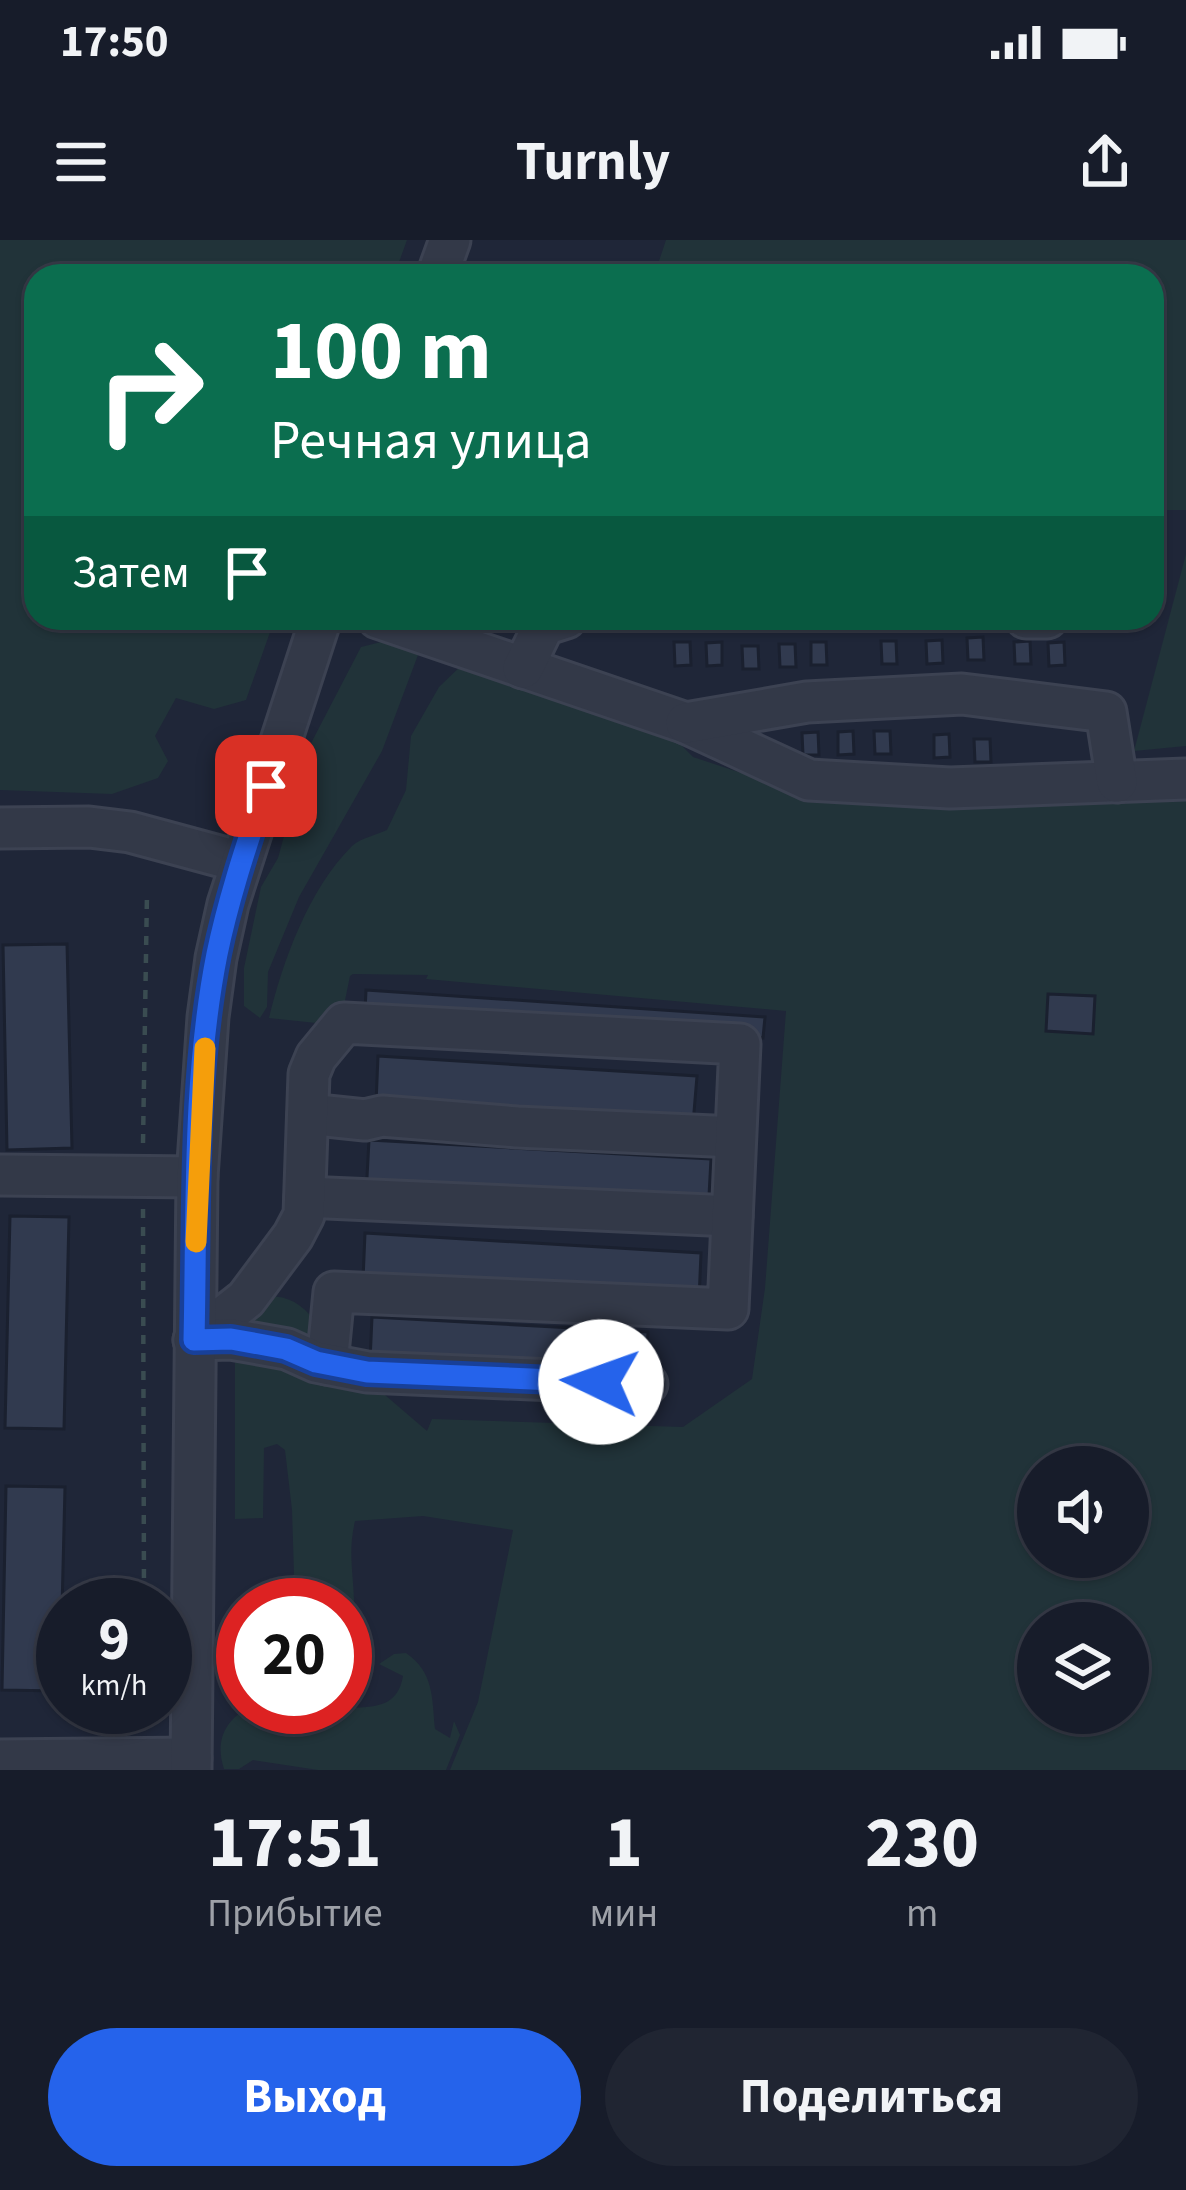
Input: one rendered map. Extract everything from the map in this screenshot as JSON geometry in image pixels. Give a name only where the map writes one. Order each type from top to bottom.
[{"type":"street","points":[[0,1760],[190,1764],[197,1177],[216,958],[241,862],[317,630]]},
{"type":"street","points":[[413,630],[686,723],[809,780],[950,788],[1186,779]]},
{"type":"street","points":[[523,668],[542,630]]},
{"type":"street","points":[[686,723],[807,702],[962,694],[1106,712],[1117,782]]},
{"type":"street","points":[[0,828],[89,827],[130,832],[241,862]]},
{"type":"street","points":[[194,1340],[246,1298],[304,1215],[309,1074],[344,1023],[740,1045],[728,1309],[334,1292],[264,1277]]},
{"type":"street","points":[[308,1114],[735,1137]]},
{"type":"street","points":[[0,1175],[197,1177]]},
{"type":"street","points":[[304,1198],[732,1216]]},
{"type":"street","points":[[327,1364],[334,1292]]},
{"type":"street","points":[[194,1340],[231,1339],[286,1349],[367,1372],[647,1384]]},
{"type":"path","points":[[144,1578],[147,893]]},
{"type":"shaded area","points":[[0,240],[407,240],[398,264],[24,264],[24,630],[271,630],[246,700],[214,709],[176,698],[155,736],[168,761],[158,778],[112,794],[0,790]]},
{"type":"shaded area","points":[[666,240],[1186,240],[1186,510],[1164,510],[1164,264],[658,264]]},
{"type":"shaded area","points":[[1186,554],[1186,746],[1134,751]]},
{"type":"shaded area","points":[[404,641],[418,655],[382,751],[299,897],[268,972],[267,1007],[260,1018],[244,1006],[244,968],[261,887],[278,858],[308,749],[361,647]]},
{"type":"shaded area","points":[[467,660],[650,714],[693,757],[802,793],[1186,791],[1186,1770],[450,1770],[478,1702],[513,1530],[423,1516],[355,1521],[352,1578],[294,1578],[285,1450],[277,1444],[264,1448],[263,1518],[235,1519],[235,1358],[249,1355],[378,1389],[427,1431],[432,1419],[683,1427],[752,1379],[765,1288],[786,1011],[426,979],[428,975],[353,974],[342,1015],[326,1024],[269,1018],[290,949],[323,883],[352,846],[387,830],[406,790],[411,736],[439,687]]},
{"type":"shaded area","points":[[265,1296],[299,1305],[314,1320],[312,1333],[301,1342],[254,1335],[242,1315]]},
{"type":"shaded area","points":[[406,1653],[427,1677],[435,1729],[450,1738],[454,1721],[460,1735],[446,1770],[318,1770],[253,1760],[239,1769],[224,1769],[224,1734],[372,1734],[372,1706],[391,1699],[403,1676],[379,1664],[394,1654]]},
{"type":"building","points":[[983,637],[984,660],[968,660],[967,638]]},
{"type":"building","points":[[942,640],[943,663],[927,664],[926,641]]},
{"type":"building","points":[[881,641],[896,641],[897,664],[882,664]]},
{"type":"building","points":[[1030,641],[1031,664],[1015,664],[1014,642]]},
{"type":"building","points":[[674,642],[690,642],[691,665],[675,666]]},
{"type":"building","points":[[722,642],[722,665],[707,666],[706,643]]},
{"type":"building","points":[[811,642],[826,642],[827,665],[811,665]]},
{"type":"building","points":[[1064,642],[1065,665],[1049,666],[1048,643]]},
{"type":"building","points":[[779,644],[795,644],[796,667],[780,667]]},
{"type":"building","points":[[742,646],[758,646],[759,669],[743,669]]},
{"type":"building","points":[[853,731],[854,754],[838,755],[838,732]]},
{"type":"building","points":[[874,731],[890,731],[891,754],[875,754]]},
{"type":"building","points":[[818,732],[819,755],[803,755],[802,733]]},
{"type":"building","points":[[949,734],[950,757],[934,758],[934,735]]},
{"type":"building","points":[[974,739],[990,739],[991,762],[975,762]]},
{"type":"building","points":[[67,944],[72,1148],[7,1150],[3,945]]},
{"type":"building","points":[[366,990],[765,1017],[763,1038],[365,1012]]},
{"type":"building","points":[[1048,994],[1095,996],[1093,1034],[1046,1031]]},
{"type":"building","points":[[378,1056],[697,1076],[693,1124],[376,1104]]},
{"type":"building","points":[[369,1140],[711,1159],[708,1214],[366,1196]]},
{"type":"building","points":[[10,1216],[69,1217],[64,1429],[5,1428]]},
{"type":"building","points":[[365,1233],[701,1253],[699,1300],[363,1280]]},
{"type":"building","points":[[372,1317],[648,1332],[646,1376],[370,1361]]},
{"type":"building","points":[[6,1486],[65,1487],[63,1578],[36,1578],[36,1691],[2,1690]]},
{"type":"slow traffic","points":[[196,1242],[205,1048]]},
{"type":"route","points":[[266,786],[228,904],[208,1017],[197,1177],[194,1340],[259,1344],[367,1372],[601,1382]]}]
